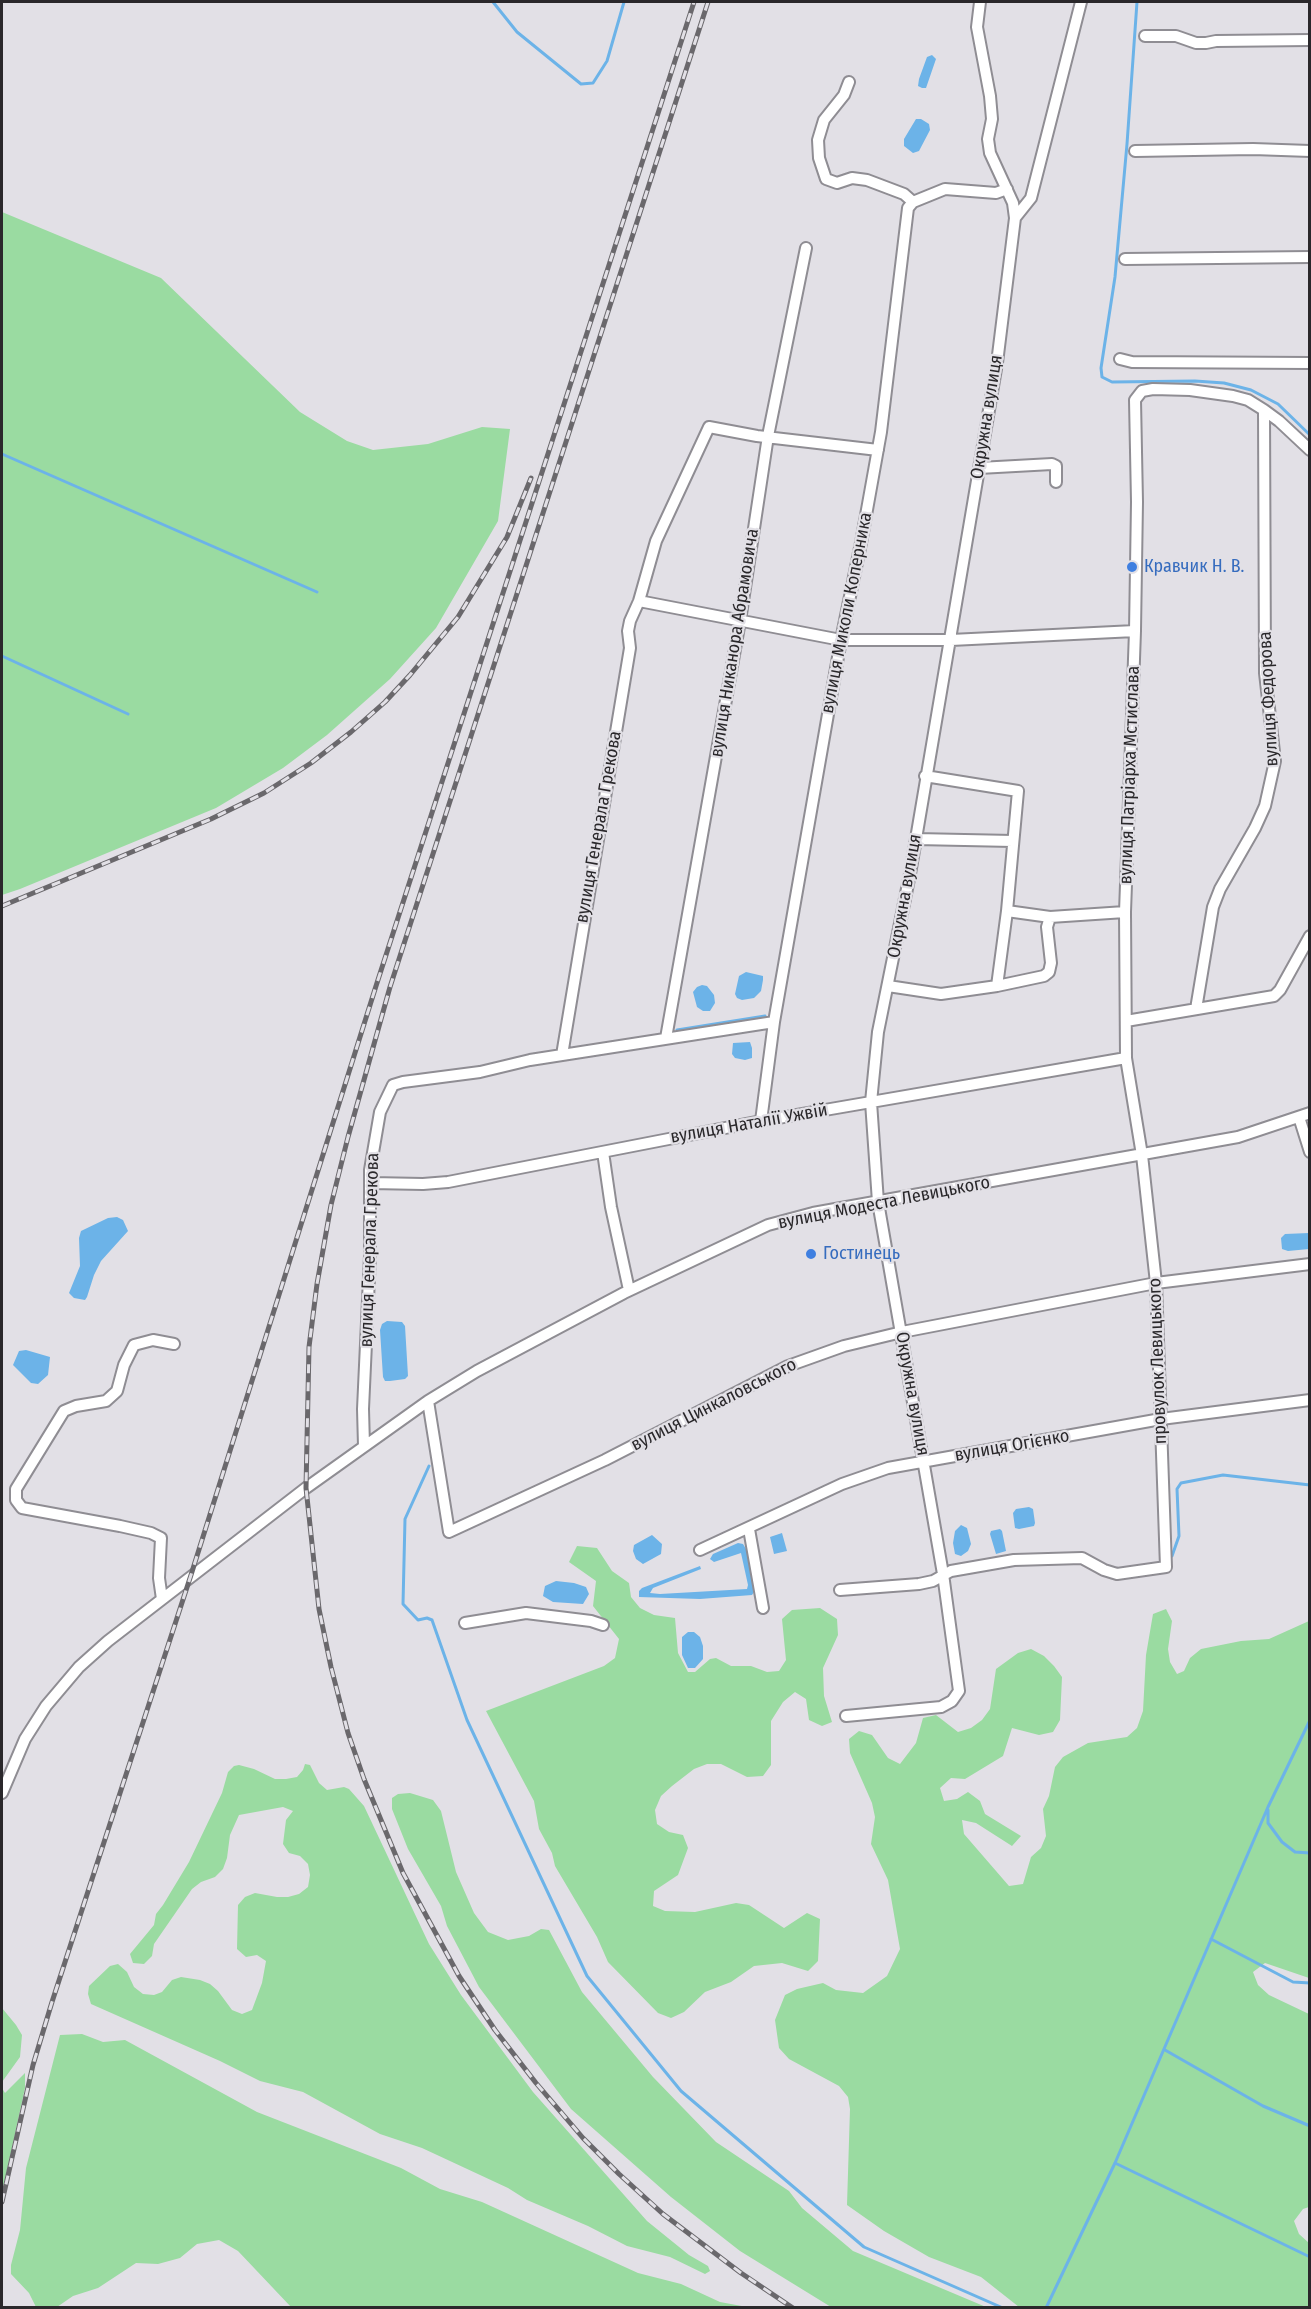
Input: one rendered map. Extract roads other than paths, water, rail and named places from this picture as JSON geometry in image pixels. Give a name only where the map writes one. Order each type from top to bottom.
[{"type":"street","name":"Окружна вулиця","points":[[846,1716],[941,1707],[952,1701],[958,1690],[943,1574],[878,1202],[871,1102],[878,1032],[916,839],[997,363],[1015,218],[1013,203],[990,153],[988,139],[992,119],[990,96],[977,27],[980,2]]},
{"type":"street","name":"Окружна вулиця","points":[[1015,218],[1031,198],[1081,2]]},
{"type":"street","points":[[1145,36],[1176,36],[1196,43],[1310,40]]},
{"type":"street","points":[[849,82],[844,95],[824,120],[818,140],[819,158],[826,179],[837,183],[852,178],[867,180],[904,194],[913,202],[945,189],[996,193],[1006,189]]},
{"type":"street","points":[[1135,151],[1253,149],[1310,151]]},
{"type":"street","name":"вулиця Миколи Коперника","points":[[761,1121],[774,1022],[841,640],[878,450],[908,208],[913,202]]},
{"type":"street","name":"вулиця Никанора Абрамовича","points":[[666,1038],[740,621],[768,436],[806,248]]},
{"type":"street","points":[[1125,259],[1310,257]]},
{"type":"street","points":[[1120,359],[1132,362],[1310,363]]},
{"type":"street","name":"вулиця Патріарха Мстислава","points":[[1142,1155],[1126,1058],[1125,912],[1137,502],[1135,400],[1142,391],[1153,389],[1217,393],[1248,400],[1264,410]]},
{"type":"street","points":[[1264,410],[1310,450]]},
{"type":"street","name":"вулиця Федорова","points":[[1196,1009],[1213,907],[1229,872],[1255,828],[1272,780],[1275,760],[1265,673],[1264,410]]},
{"type":"street","name":"вулиця Генерала Грекова","points":[[562,1055],[630,648],[628,631],[656,541],[710,427],[768,436]]},
{"type":"street","points":[[768,436],[878,450]]},
{"type":"street","points":[[979,468],[1052,464],[1056,466],[1056,482]]},
{"type":"street","points":[[639,601],[841,640],[951,640],[1135,631]]},
{"type":"street","points":[[926,776],[1018,791],[1007,910],[997,986]]},
{"type":"street","points":[[916,839],[1013,841]]},
{"type":"street","points":[[1007,910],[1050,917],[1125,912]]},
{"type":"street","points":[[888,986],[941,994],[1044,976],[1049,972],[1051,963],[1047,927],[1050,917]]},
{"type":"street","points":[[1126,1021],[1274,996],[1280,990],[1310,936]]},
{"type":"street","name":"вулиця Генерала Грекова","points":[[364,1446],[363,1409],[370,1170],[380,1112],[393,1085],[480,1072],[562,1055],[774,1022]]},
{"type":"street","name":"вулиця Наталії Ужвій","points":[[371,1183],[448,1182],[761,1121],[1126,1058]]},
{"type":"street","points":[[1304,1115],[1310,1152]]},
{"type":"street","name":"вулиця Модеста Левицького","points":[[162,1599],[364,1446],[428,1401],[477,1371],[629,1290],[768,1225],[813,1213],[1238,1137],[1304,1115]]},
{"type":"street","points":[[603,1152],[611,1207],[629,1290]]},
{"type":"street","name":"провулок Левицького","points":[[943,1574],[1014,1560],[1060,1558],[1082,1558],[1117,1575],[1166,1567],[1156,1282],[1142,1155]]},
{"type":"street","name":"вулиця Цинкаловського","points":[[428,1401],[449,1532],[605,1460],[788,1366],[844,1346],[902,1332],[1156,1282],[1310,1264]]},
{"type":"street","points":[[2,1793],[25,1739],[46,1706],[79,1666],[162,1599],[159,1578],[161,1538],[130,1528],[22,1508],[16,1500],[16,1489],[64,1411],[76,1406],[106,1401],[117,1391],[124,1365],[134,1345],[153,1340],[174,1344]]},
{"type":"street","name":"вулиця Огієнко","points":[[700,1550],[842,1484],[888,1468],[1161,1419],[1310,1400]]},
{"type":"street","points":[[749,1529],[763,1608]]},
{"type":"street","points":[[840,1590],[919,1584],[933,1581],[943,1574]]},
{"type":"street","points":[[465,1623],[526,1613],[591,1621],[603,1625]]},
{"type":"water","points":[[932,55],[936,59],[926,88],[922,88],[918,86],[919,79],[927,57]]},
{"type":"water","points":[[916,119],[929,124],[930,130],[919,151],[913,153],[904,146],[904,139]]},
{"type":"water","points":[[746,972],[763,976],[763,980],[761,991],[754,998],[742,1000],[735,994],[739,976]]},
{"type":"water","points":[[702,985],[707,986],[714,995],[715,1003],[710,1011],[703,1011],[697,1007],[693,992]]},
{"type":"water","points":[[750,1042],[752,1058],[745,1060],[735,1058],[732,1054],[733,1043]]},
{"type":"water","points":[[117,1217],[123,1220],[128,1231],[101,1261],[85,1300],[74,1298],[69,1293],[80,1266],[81,1231],[108,1218]]},
{"type":"water","points":[[1309,1233],[1309,1249],[1288,1251],[1282,1249],[1281,1238],[1285,1234]]},
{"type":"water","points":[[387,1321],[402,1322],[405,1326],[408,1376],[405,1379],[385,1381],[383,1377],[380,1330],[382,1324]]},
{"type":"water","points":[[26,1350],[50,1357],[48,1375],[38,1384],[31,1383],[13,1365],[19,1351]]},
{"type":"water","points":[[1029,1507],[1033,1509],[1034,1526],[1015,1528],[1013,1513],[1016,1509]]},
{"type":"water","points":[[961,1525],[967,1528],[971,1544],[968,1551],[961,1556],[955,1554],[953,1543],[955,1531]]},
{"type":"water","points":[[1000,1529],[1006,1551],[996,1554],[990,1534],[991,1531]]},
{"type":"water","points":[[782,1533],[787,1551],[774,1554],[770,1537]]},
{"type":"water","points":[[652,1535],[662,1544],[661,1554],[643,1564],[636,1559],[633,1551],[634,1545]]},
{"type":"water","points":[[738,1543],[743,1544],[746,1549],[755,1582],[756,1589],[752,1595],[700,1599],[639,1597],[639,1591],[642,1588],[700,1566],[701,1569],[653,1588],[650,1593],[747,1589],[741,1553],[714,1562],[710,1559],[713,1554]]},
{"type":"water","points":[[556,1581],[586,1587],[589,1594],[583,1604],[553,1602],[543,1596],[545,1586]]},
{"type":"water","points":[[688,1632],[694,1632],[700,1637],[703,1646],[703,1659],[695,1668],[688,1668],[682,1655],[682,1637]]},
{"type":"waterway","points":[[493,2],[517,32],[581,84],[593,83],[607,61],[624,2]]},
{"type":"waterway","points":[[1137,2],[1115,277],[1101,368],[1102,377],[1112,382],[1224,383],[1251,390],[1278,404],[1310,435]]},
{"type":"waterway","points":[[2,454],[317,592]]},
{"type":"waterway","points":[[2,656],[128,714]]},
{"type":"waterway","points":[[677,1030],[765,1016]]},
{"type":"waterway","points":[[429,1466],[405,1519],[403,1604],[418,1620],[427,1618],[432,1620],[467,1720],[587,1976],[681,2091],[864,2247],[1003,2308]]},
{"type":"waterway","points":[[1172,1556],[1179,1536],[1177,1489],[1181,1483],[1223,1475],[1310,1485]]},
{"type":"waterway","points":[[1046,2308],[1115,2163],[1268,1807],[1310,1720]]},
{"type":"waterway","points":[[1268,1810],[1268,1823],[1282,1842],[1295,1852],[1310,1853]]},
{"type":"waterway","points":[[1211,1939],[1293,1982],[1310,1983]]},
{"type":"waterway","points":[[1165,2050],[1263,2106],[1310,2126]]},
{"type":"waterway","points":[[1115,2163],[1310,2257]]},
{"type":"railway","points":[[2,2202],[33,2065],[52,2002],[191,1575],[376,986],[694,2]]},
{"type":"railway","points":[[708,2],[390,987],[348,1137],[331,1205],[309,1347],[306,1488],[319,1609],[348,1733],[364,1779],[403,1873],[459,1976],[495,2030],[536,2083],[583,2138],[619,2174],[663,2214],[741,2273],[793,2308]]},
{"type":"railway","points":[[2,906],[211,819],[264,793],[311,763],[351,732],[385,702],[458,617],[507,537],[531,478]]},
{"type":"place","name":"Кравчик Н. В.","points":[[1132,567]]},
{"type":"place","name":"Гостинець","points":[[811,1254]]}]
